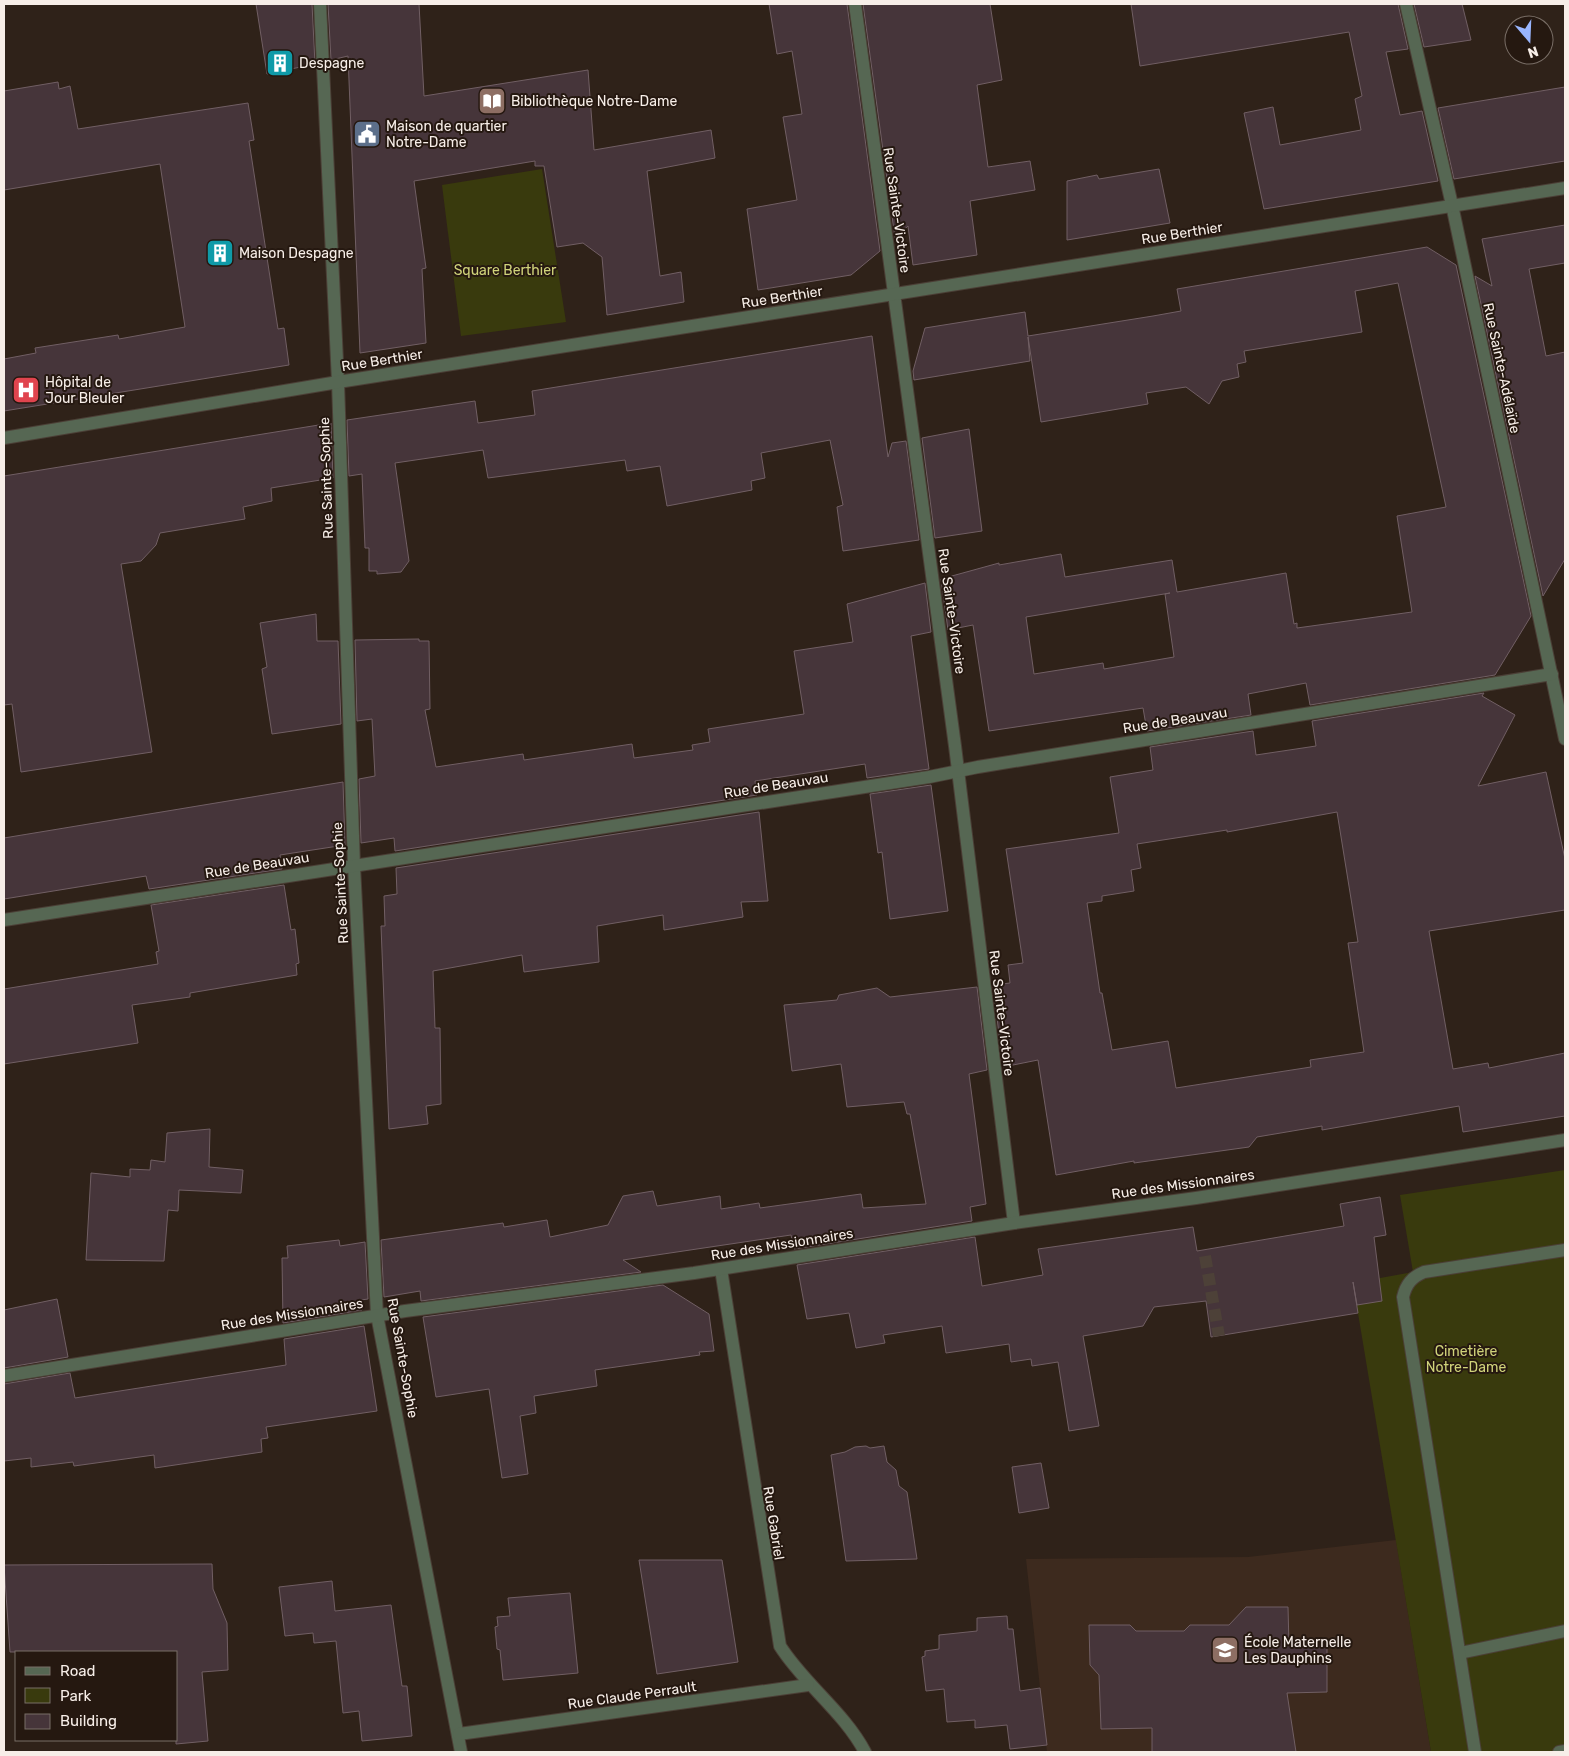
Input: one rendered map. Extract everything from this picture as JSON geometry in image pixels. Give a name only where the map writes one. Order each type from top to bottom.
[{"type":"street","name":"Rue Sainte-Sophie","points":[[320,4],[338,382],[354,866],[377,1315],[461,1752]]},
{"type":"street","name":"Rue Sainte-Victoire","points":[[855,4],[957,771],[1014,1223]]},
{"type":"street","name":"Rue Sainte-Adélaïde","points":[[1406,4],[1452,205],[1565,739]]},
{"type":"street","name":"Rue Berthier","points":[[4,438],[338,382],[1565,188]]},
{"type":"street","name":"Rue de Beauvau","points":[[4,920],[929,777],[1552,674]]},
{"type":"street","name":"Rue des Missionnaires","points":[[4,1376],[377,1315],[721,1268],[1014,1223],[1196,1198],[1565,1140]]},
{"type":"street","points":[[1475,1752],[1403,1308],[1405,1287],[1416,1275],[1424,1272],[1565,1250]]},
{"type":"street","name":"Rue Gabriel","points":[[721,1268],[780,1646],[808,1685],[831,1707],[865,1752]]},
{"type":"street","points":[[1460,1653],[1565,1631]]},
{"type":"street","name":"Rue Claude Perrault","points":[[459,1734],[808,1685]]},
{"type":"street","points":[[1559,1752],[1565,1751]]},
{"type":"shaded area","name":"École Maternelle Les Dauphins","points":[[1396,1540],[1431,1752],[1047,1752],[1026,1559],[1248,1557]]},
{"type":"green space","name":"Square Berthier","points":[[542,169],[566,322],[461,336],[442,185]]},
{"type":"green space","name":"Cimetière Notre-Dame","points":[[1565,1170],[1565,1752],[1431,1752],[1353,1283],[1413,1272],[1400,1195]]},
{"type":"building","points":[[256,4],[312,4],[315,64],[267,74]]},
{"type":"building","points":[[328,4],[419,4],[424,96],[588,70],[594,150],[711,130],[715,158],[647,171],[660,276],[681,272],[684,302],[607,315],[602,257],[583,243],[557,247],[544,166],[535,166],[535,161],[414,181],[426,268],[422,269],[426,343],[360,353],[348,56],[331,60]]},
{"type":"building","points":[[769,4],[847,4],[880,251],[851,275],[758,290],[747,209],[797,200],[783,117],[802,114],[792,51],[777,54]]},
{"type":"building","points":[[863,4],[990,4],[1002,80],[977,85],[988,167],[1030,161],[1035,190],[970,201],[977,255],[913,265],[908,226],[895,238]]},
{"type":"building","points":[[1131,4],[1398,4],[1408,49],[1386,52],[1400,115],[1422,111],[1438,181],[1264,209],[1244,113],[1273,107],[1280,145],[1361,130],[1355,99],[1362,96],[1349,32],[1140,66]]},
{"type":"building","points":[[1414,4],[1462,4],[1471,40],[1424,47]]},
{"type":"building","name":"Maison Despagne","points":[[58,82],[59,89],[70,86],[78,129],[248,103],[254,140],[249,141],[278,329],[284,328],[289,365],[4,411],[4,359],[36,353],[35,348],[118,335],[119,339],[185,327],[160,164],[4,190],[4,91]]},
{"type":"building","points":[[1565,87],[1565,161],[1454,179],[1438,108]]},
{"type":"building","points":[[1159,169],[1170,223],[1067,240],[1067,181],[1097,175],[1099,179]]},
{"type":"building","points":[[1565,225],[1565,263],[1529,269],[1546,356],[1565,352],[1565,559],[1543,596],[1475,276],[1492,286],[1482,239]]},
{"type":"building","points":[[1427,247],[1456,265],[1531,616],[1495,675],[1310,705],[1306,683],[1248,694],[1251,715],[1147,731],[1143,708],[989,731],[973,625],[948,630],[941,579],[999,563],[999,565],[1061,554],[1065,577],[1172,560],[1177,592],[1286,573],[1294,624],[1297,623],[1297,628],[1412,612],[1397,516],[1446,507],[1398,283],[1355,291],[1362,332],[1244,351],[1246,362],[1237,364],[1239,377],[1222,381],[1209,404],[1186,387],[1146,393],[1148,404],[1041,422],[1028,337],[1030,361],[914,380],[913,371],[925,328],[1025,312],[1028,336],[1181,311],[1177,289]],"holes":[[[1170,593],[1165,594],[1174,657],[1104,669],[1103,663],[1034,674],[1026,617]]]},
{"type":"building","points":[[872,336],[888,457],[892,443],[906,441],[919,540],[843,551],[837,507],[843,505],[830,440],[761,453],[765,478],[751,481],[752,490],[667,506],[660,466],[627,471],[625,460],[488,478],[483,450],[395,463],[409,561],[401,572],[377,574],[377,571],[369,571],[369,548],[365,548],[362,474],[349,476],[347,420],[475,401],[478,423],[535,415],[532,391]]},
{"type":"building","points":[[331,423],[333,478],[271,488],[272,501],[243,507],[245,519],[160,533],[156,545],[141,561],[121,564],[152,752],[21,772],[12,704],[4,705],[4,476]]},
{"type":"building","points":[[969,429],[982,531],[935,538],[922,438]]},
{"type":"building","points":[[925,583],[931,632],[911,636],[929,769],[867,778],[865,764],[755,781],[757,795],[395,851],[394,838],[361,843],[359,779],[375,776],[372,719],[357,721],[355,640],[419,639],[419,641],[429,641],[430,709],[425,710],[436,767],[523,754],[524,760],[632,744],[634,758],[693,750],[692,745],[710,742],[708,729],[804,714],[794,651],[853,642],[847,604]]},
{"type":"building","points":[[316,614],[317,641],[338,641],[341,724],[272,734],[262,669],[267,667],[260,623]]},
{"type":"building","points":[[1484,693],[1482,696],[1515,715],[1478,786],[1546,772],[1565,859],[1565,910],[1429,931],[1453,1069],[1488,1063],[1489,1068],[1565,1053],[1565,1116],[1463,1132],[1459,1106],[1322,1130],[1322,1126],[1257,1137],[1249,1147],[1134,1163],[1134,1161],[1056,1175],[1038,1060],[1003,1067],[993,985],[1010,983],[1008,965],[1023,963],[1006,849],[1119,833],[1110,777],[1153,770],[1150,747],[1253,731],[1256,755],[1316,746],[1312,721]],"holes":[[[1337,812],[1358,942],[1348,943],[1364,1052],[1310,1060],[1311,1067],[1176,1088],[1168,1041],[1112,1050],[1102,993],[1100,993],[1087,903],[1102,901],[1102,896],[1134,891],[1131,870],[1141,868],[1137,844],[1227,830],[1227,832]]]},
{"type":"building","points":[[343,782],[345,845],[280,855],[282,869],[149,889],[146,876],[4,899],[4,838]]},
{"type":"building","points":[[931,785],[948,911],[890,919],[882,852],[878,853],[870,794]]},
{"type":"building","points":[[759,812],[768,901],[741,902],[743,917],[664,930],[663,915],[597,926],[599,962],[524,972],[522,955],[433,971],[435,1028],[440,1028],[441,1104],[426,1106],[428,1124],[389,1129],[381,926],[385,926],[384,896],[397,894],[396,868]]},
{"type":"building","points":[[284,885],[291,930],[295,929],[299,963],[296,964],[297,975],[190,993],[190,997],[132,1005],[138,1043],[4,1064],[4,989],[158,964],[156,952],[159,951],[151,905]]},
{"type":"building","points":[[977,987],[987,1070],[969,1074],[986,1204],[970,1207],[972,1221],[794,1249],[791,1235],[623,1260],[641,1272],[421,1301],[420,1291],[384,1297],[381,1240],[503,1223],[504,1227],[547,1220],[550,1237],[608,1225],[623,1196],[653,1191],[657,1206],[720,1196],[721,1209],[759,1203],[760,1208],[861,1194],[863,1208],[926,1204],[910,1114],[907,1114],[904,1102],[847,1107],[841,1064],[792,1071],[784,1005],[837,1000],[839,995],[877,988],[890,997]]},
{"type":"building","points":[[210,1129],[209,1167],[243,1170],[241,1193],[179,1190],[178,1211],[168,1210],[164,1261],[86,1260],[91,1173],[130,1177],[130,1169],[150,1170],[151,1160],[165,1162],[167,1133]]},
{"type":"building","points":[[1380,1197],[1386,1235],[1374,1237],[1382,1301],[1357,1305],[1353,1282],[1358,1313],[1211,1337],[1206,1301],[1154,1307],[1143,1326],[1083,1336],[1099,1426],[1069,1431],[1058,1362],[1032,1366],[1031,1359],[1011,1362],[1009,1344],[946,1353],[942,1326],[883,1335],[885,1343],[856,1348],[849,1313],[807,1319],[797,1265],[975,1237],[982,1286],[1043,1275],[1038,1249],[1193,1227],[1197,1251],[1344,1226],[1340,1204]]},
{"type":"building","points":[[339,1240],[340,1246],[365,1242],[368,1299],[361,1300],[362,1310],[283,1323],[282,1258],[288,1258],[287,1246]]},
{"type":"building","points":[[663,1285],[709,1314],[714,1351],[699,1352],[700,1355],[595,1370],[597,1386],[534,1396],[536,1413],[520,1416],[528,1474],[502,1478],[489,1389],[436,1397],[423,1317]]},
{"type":"building","points":[[57,1299],[68,1357],[4,1368],[4,1310]]},
{"type":"building","points":[[364,1326],[377,1411],[266,1427],[268,1438],[261,1439],[262,1452],[155,1468],[154,1455],[74,1466],[73,1462],[31,1467],[31,1458],[4,1461],[4,1384],[70,1373],[75,1398],[286,1365],[284,1339]]},
{"type":"building","points":[[866,1446],[870,1448],[884,1446],[887,1462],[896,1470],[899,1486],[907,1492],[917,1559],[846,1561],[831,1455],[845,1452],[855,1447]]},
{"type":"building","points":[[1041,1463],[1049,1508],[1019,1513],[1012,1467]]},
{"type":"building","points":[[639,1560],[722,1560],[738,1662],[657,1674]]},
{"type":"building","points":[[212,1564],[213,1589],[227,1623],[228,1670],[202,1672],[208,1741],[176,1744],[176,1741],[178,1741],[178,1651],[10,1652],[4,1565]]},
{"type":"building","points":[[332,1581],[335,1611],[391,1605],[402,1686],[407,1686],[412,1736],[362,1741],[359,1711],[343,1713],[336,1641],[314,1643],[313,1633],[285,1636],[279,1587]]},
{"type":"building","points":[[570,1593],[578,1673],[503,1680],[500,1650],[497,1649],[495,1627],[498,1626],[497,1617],[510,1616],[508,1598]]},
{"type":"building","points":[[1246,1607],[1288,1607],[1289,1646],[1327,1646],[1327,1692],[1287,1693],[1296,1752],[1152,1752],[1152,1728],[1101,1729],[1099,1675],[1090,1665],[1089,1625],[1130,1625],[1136,1631],[1184,1631],[1190,1625],[1229,1625]]},
{"type":"building","points":[[1007,1616],[1008,1629],[1013,1629],[1020,1691],[1040,1688],[1047,1745],[1010,1749],[1007,1725],[975,1728],[975,1720],[947,1722],[944,1689],[926,1691],[922,1657],[925,1656],[925,1651],[939,1649],[939,1635],[977,1631],[977,1618]]},
{"type":"tunnel","points":[[1205,1256],[1219,1336]]},
{"type":"place","name":"Despagne","points":[[280,63]]},
{"type":"place","name":"Bibliothèque Notre-Dame","points":[[492,101]]},
{"type":"place","name":"Maison de quartier Notre-Dame","points":[[367,134]]},
{"type":"place","name":"Maison Despagne","points":[[220,253]]},
{"type":"place","name":"Hôpital de Jour Bleuler","points":[[26,390]]},
{"type":"place","name":"École Maternelle Les Dauphins","points":[[1225,1650]]}]
